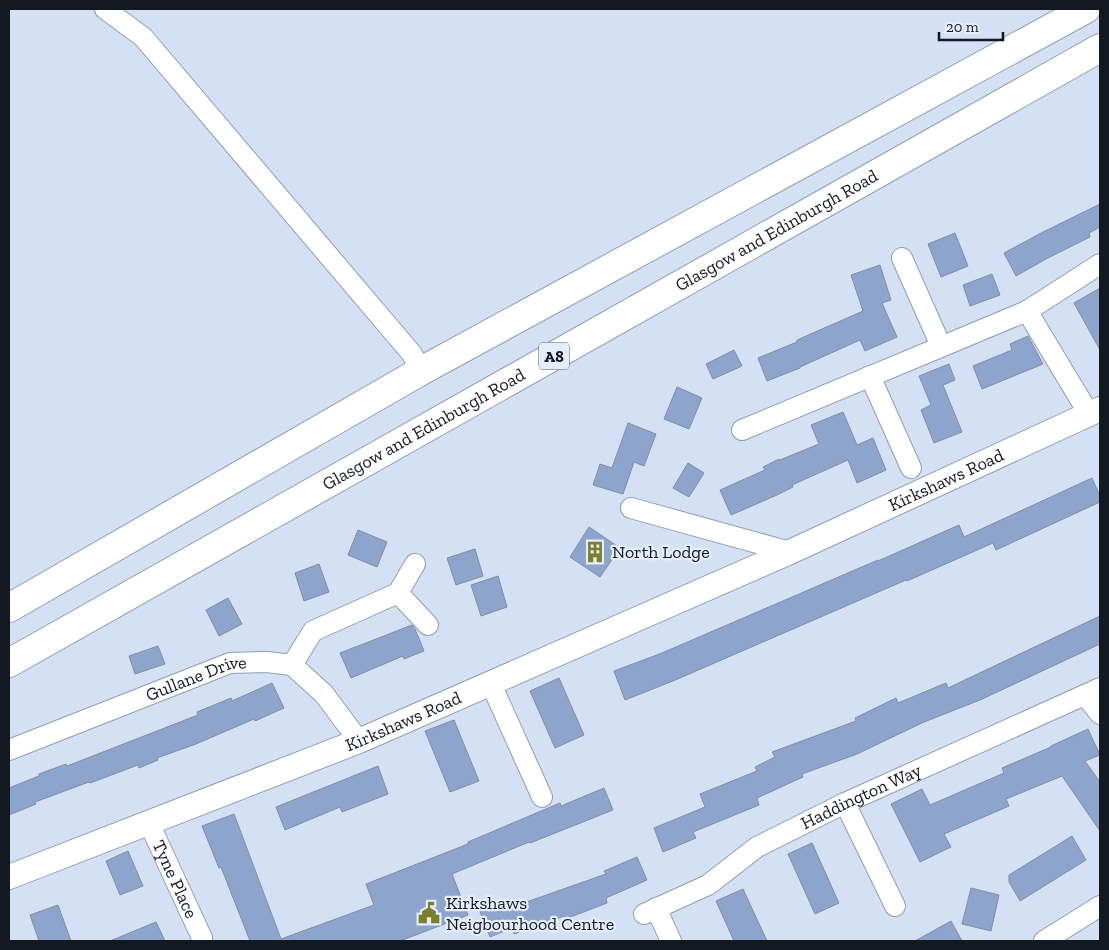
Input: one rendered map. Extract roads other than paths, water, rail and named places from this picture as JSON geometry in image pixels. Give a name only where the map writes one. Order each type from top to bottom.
[{"type":"highway","points":[[9,608],[421,371],[1086,9]]},
{"type":"highway","name":"Glasgow and Edinburgh Road","points":[[9,663],[1100,48]]},
{"type":"street","points":[[105,9],[143,37],[412,354],[421,371]]},
{"type":"street","points":[[902,258],[941,346]]},
{"type":"street","points":[[742,430],[1027,310],[1100,264]]},
{"type":"street","points":[[1027,310],[1094,412]]},
{"type":"street","points":[[870,376],[911,468]]},
{"type":"street","name":"Kirkshaws Road","points":[[9,877],[359,741],[790,552],[1094,412]]},
{"type":"street","points":[[631,508],[790,552]]},
{"type":"street","points":[[359,741],[324,694],[292,665],[313,631],[398,593],[415,564]]},
{"type":"street","points":[[398,593],[428,625]]},
{"type":"street","name":"Gullane Drive","points":[[9,750],[230,663],[267,662],[292,665]]},
{"type":"street","points":[[491,684],[542,797]]},
{"type":"street","points":[[1093,692],[1100,714]]},
{"type":"street","name":"Haddington Way","points":[[671,941],[650,911],[708,885],[757,847],[845,802],[1093,692]]},
{"type":"street","points":[[845,802],[895,906]]},
{"type":"street","name":"Tyne Place","points":[[149,823],[202,938]]},
{"type":"street","points":[[1044,941],[1100,906]]},
{"type":"place","name":"North Lodge","points":[[595,552]]},
{"type":"place","name":"Kirkshaws Neigbourhood Centre","points":[[429,913]]}]
